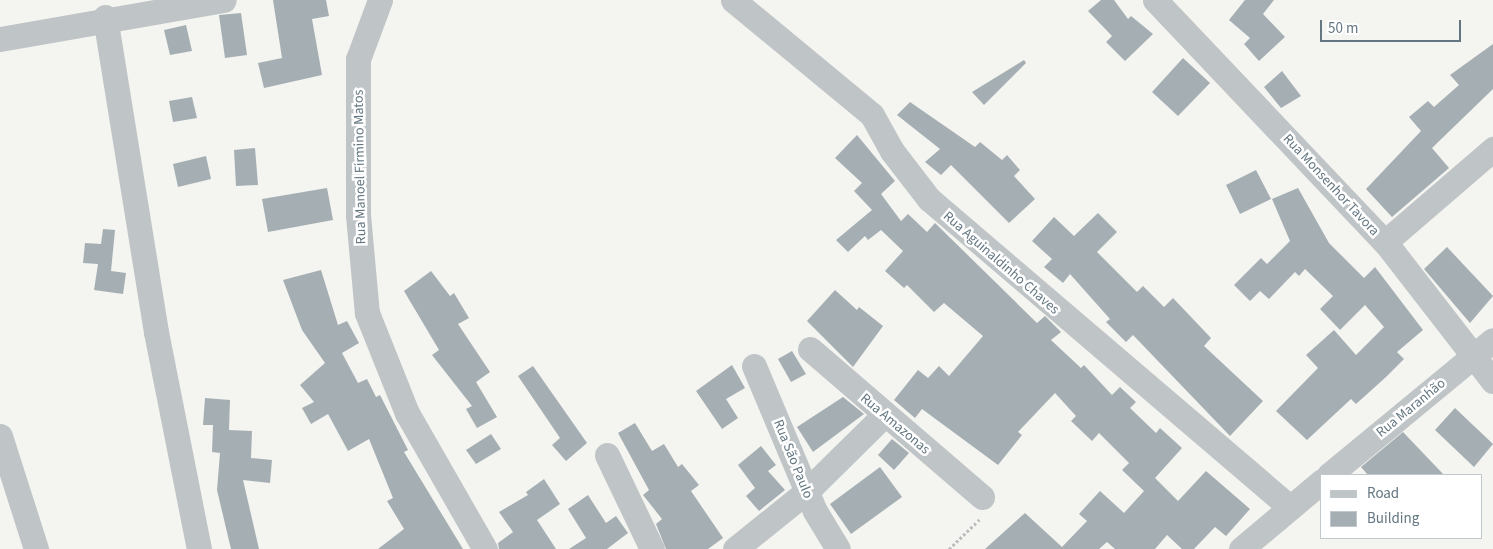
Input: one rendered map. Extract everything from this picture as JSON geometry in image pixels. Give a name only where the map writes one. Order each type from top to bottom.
[{"type":"street","points":[[0,39],[105,18],[224,0]]},
{"type":"street","name":"Rua Manoel Firmino Matos","points":[[380,0],[358,60],[358,215],[367,313],[407,413],[485,549]]},
{"type":"street","name":"Rua Aguinaldinho Chaves","points":[[733,0],[872,115],[892,151],[929,199],[1290,507]]},
{"type":"street","name":"Rua Monsenhor Tavora","points":[[1155,0],[1385,242],[1493,382]]},
{"type":"street","points":[[105,18],[156,332],[199,549]]},
{"type":"street","points":[[1385,242],[1493,149]]},
{"type":"street","name":"Rua Maranhão","points":[[1330,474],[1493,340]]},
{"type":"street","name":"Rua Amazonas","points":[[810,349],[883,416],[982,497]]},
{"type":"street","name":"Rua São Paulo","points":[[754,366],[806,492],[838,549]]},
{"type":"street","points":[[735,549],[806,492],[883,416]]},
{"type":"street","points":[[0,436],[36,549]]},
{"type":"street","points":[[607,455],[652,549]]},
{"type":"street","points":[[1241,549],[1320,483]]},
{"type":"path","points":[[949,549],[988,509],[982,497]]},
{"type":"building","points":[[273,0],[326,0],[329,16],[312,19],[322,75],[264,88],[258,63],[282,58]]},
{"type":"building","points":[[1101,0],[1114,0],[1128,19],[1131,16],[1153,34],[1125,61],[1106,42],[1112,36],[1088,11]]},
{"type":"building","points":[[1245,0],[1274,0],[1263,14],[1285,37],[1259,61],[1244,44],[1250,38],[1229,20]]},
{"type":"building","points":[[241,13],[247,55],[225,58],[219,15]]},
{"type":"building","points":[[186,25],[192,51],[170,55],[164,30]]},
{"type":"building","points":[[1493,44],[1493,89],[1432,148],[1449,168],[1392,217],[1366,189],[1421,131],[1409,117],[1428,101],[1434,107],[1459,85],[1450,75]]},
{"type":"building","points":[[1183,58],[1210,83],[1178,116],[1152,92]]},
{"type":"building","points":[[1024,60],[1026,63],[984,105],[972,92]]},
{"type":"building","points":[[1282,71],[1301,96],[1281,108],[1264,87]]},
{"type":"building","points":[[192,97],[197,118],[173,122],[169,101]]},
{"type":"building","points":[[910,102],[975,147],[980,142],[1002,160],[1007,155],[1020,170],[1014,176],[1035,199],[1009,223],[951,165],[941,175],[925,162],[940,149],[897,115]]},
{"type":"building","points":[[857,135],[895,181],[881,194],[901,221],[908,214],[927,232],[935,223],[1037,323],[1045,316],[1061,332],[1051,340],[1081,368],[1084,365],[1112,395],[1120,387],[1136,402],[1130,408],[1156,433],[1160,428],[1182,448],[1155,478],[1178,501],[1206,471],[1250,509],[1226,536],[1215,527],[1194,549],[1182,549],[1167,535],[1155,549],[1115,549],[1107,542],[1099,549],[985,549],[1025,513],[1062,547],[1087,521],[1079,514],[1100,491],[1124,513],[1144,491],[1122,470],[1129,463],[1099,433],[1092,441],[1071,421],[1076,416],[1055,393],[1018,432],[1022,435],[998,465],[922,409],[915,418],[894,400],[918,370],[928,378],[939,366],[949,376],[983,336],[944,303],[934,312],[907,285],[904,288],[885,271],[903,251],[881,230],[868,240],[865,236],[848,252],[836,240],[872,210],[854,191],[862,183],[835,158]]},
{"type":"building","points":[[255,148],[258,185],[236,186],[234,150]]},
{"type":"building","points":[[206,156],[211,179],[178,187],[173,164]]},
{"type":"building","points":[[1256,170],[1271,199],[1240,214],[1226,185]]},
{"type":"building","points":[[327,188],[333,220],[268,232],[262,199]]},
{"type":"building","points":[[1298,188],[1329,243],[1364,278],[1375,267],[1423,330],[1397,352],[1404,359],[1386,377],[1356,404],[1351,399],[1307,440],[1276,411],[1318,368],[1306,355],[1334,330],[1356,355],[1384,327],[1365,305],[1340,330],[1320,309],[1333,296],[1305,269],[1299,276],[1295,272],[1269,299],[1260,291],[1250,301],[1234,285],[1261,258],[1267,264],[1290,241],[1272,199]]},
{"type":"building","points":[[1098,213],[1117,232],[1097,252],[1137,292],[1143,286],[1164,307],[1173,298],[1211,338],[1204,346],[1263,401],[1230,436],[1133,335],[1126,342],[1106,322],[1110,319],[1070,274],[1063,283],[1044,267],[1052,259],[1032,241],[1054,217],[1074,236]]},
{"type":"building","points":[[103,229],[115,230],[111,271],[126,273],[123,294],[94,290],[98,264],[83,263],[85,243],[101,244]]},
{"type":"building","points":[[1447,247],[1493,296],[1470,323],[1424,269]]},
{"type":"building","points":[[321,270],[338,325],[347,321],[359,343],[342,353],[358,383],[367,379],[376,397],[380,395],[408,450],[404,452],[463,549],[378,549],[404,529],[387,501],[393,498],[369,439],[348,451],[328,414],[311,424],[302,408],[314,402],[300,385],[325,363],[302,330],[283,280]]},
{"type":"building","points":[[431,271],[450,296],[454,293],[469,318],[458,324],[490,372],[476,382],[497,417],[477,428],[466,409],[472,406],[432,355],[439,350],[404,291]]},
{"type":"building","points":[[835,290],[857,310],[859,307],[883,326],[853,367],[807,321]]},
{"type":"building","points":[[792,351],[806,374],[791,382],[778,359]]},
{"type":"building","points":[[732,365],[745,388],[726,399],[738,418],[722,429],[696,391]]},
{"type":"building","points":[[533,366],[587,443],[566,461],[552,445],[560,438],[518,376]]},
{"type":"building","points":[[843,397],[864,414],[813,452],[797,427]]},
{"type":"building","points":[[205,398],[230,400],[229,430],[252,431],[251,458],[272,460],[270,483],[243,480],[259,549],[231,549],[217,490],[220,453],[212,452],[213,425],[203,425]]},
{"type":"building","points":[[1455,408],[1493,444],[1474,467],[1435,430]]},
{"type":"building","points":[[635,423],[652,451],[664,444],[678,467],[682,464],[699,485],[691,491],[723,538],[708,549],[666,549],[656,524],[662,519],[643,495],[649,490],[618,433]]},
{"type":"building","points":[[1403,432],[1443,474],[1367,474],[1361,467]]},
{"type":"building","points":[[491,434],[501,449],[476,464],[466,450]]},
{"type":"building","points":[[892,439],[909,453],[894,470],[878,455]]},
{"type":"building","points":[[761,446],[776,465],[768,471],[785,490],[759,511],[746,496],[755,488],[738,465]]},
{"type":"building","points":[[880,467],[902,497],[851,534],[830,504]]},
{"type":"building","points":[[544,479],[560,504],[537,520],[556,549],[499,549],[498,543],[513,532],[499,512],[528,495],[526,492]]},
{"type":"building","points":[[588,495],[606,523],[616,516],[628,533],[607,549],[569,549],[586,538],[568,509]]}]
